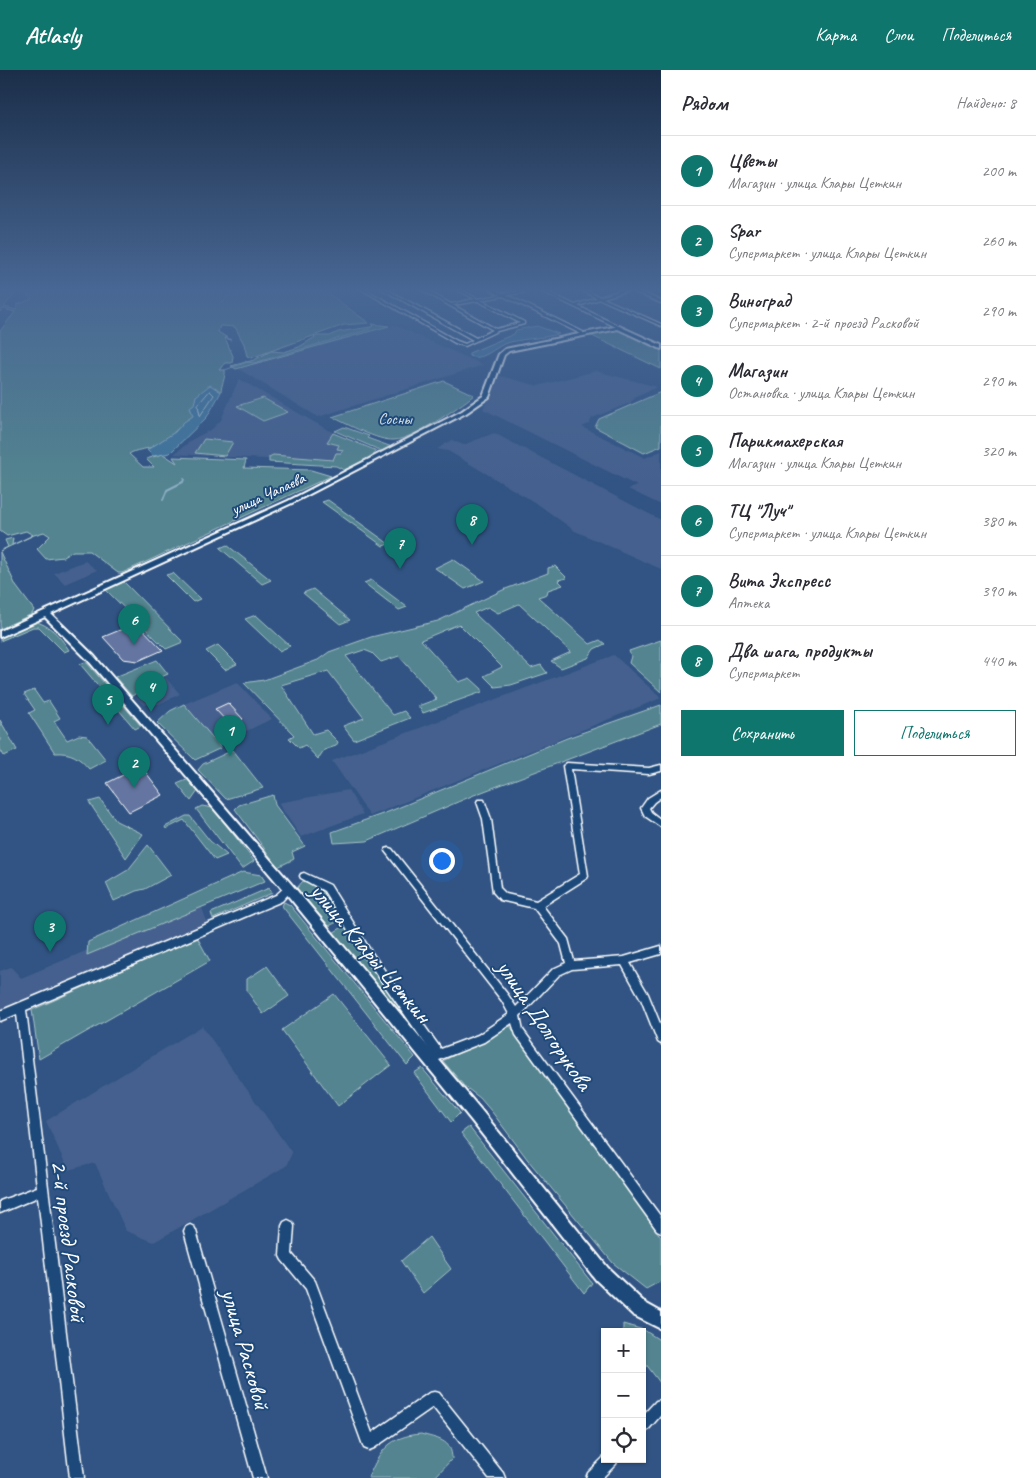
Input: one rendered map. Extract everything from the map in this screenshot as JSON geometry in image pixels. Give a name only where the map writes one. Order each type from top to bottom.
[{"type":"street","name":"улица Чапаева","points":[[0,634],[289,502],[464,412],[486,397],[503,354]]},
{"type":"street","points":[[60,625],[61,613],[73,600]]},
{"type":"street","name":"улица Клары Цеткин","points":[[46,613],[91,658],[434,1056],[602,1274],[639,1309],[661,1321]]},
{"type":"street","points":[[482,802],[487,819],[496,889],[503,897],[538,904],[584,876],[567,766],[649,772],[661,768]]},
{"type":"street","points":[[661,793],[651,800],[645,808],[648,814],[661,824]]},
{"type":"street","name":"улица Долгорукова","points":[[389,851],[505,998],[519,1032],[661,1226]]},
{"type":"street","points":[[304,876],[326,888],[434,1056],[481,1039],[514,1016],[556,972],[571,964],[624,961],[659,954]]},
{"type":"street","points":[[0,1016],[21,1009],[278,898],[289,889]]},
{"type":"street","points":[[538,904],[565,942],[571,964]]},
{"type":"street","points":[[624,961],[645,997],[661,1040]]},
{"type":"street","name":"2-й проезд Расковой","points":[[21,1009],[77,1478]]},
{"type":"street","points":[[0,1207],[42,1190]]},
{"type":"street","points":[[288,1226],[286,1256],[312,1285],[369,1443],[434,1398],[498,1478]]},
{"type":"street","name":"улица Расковой","points":[[190,1231],[260,1478]]},
{"type":"street","points":[[646,1422],[661,1406]]},
{"type":"street","points":[[593,1478],[607,1463]]},
{"type":"shaded area","points":[[293,354],[458,354],[483,365],[318,417],[239,369]]},
{"type":"shaded area","points":[[596,371],[657,387],[638,395],[630,403],[592,418],[589,424],[582,427],[645,458],[661,451],[661,505],[628,489],[637,486],[483,409],[500,376],[538,386]]},
{"type":"shaded area","points":[[239,379],[328,430],[360,444],[339,463],[174,454],[193,439],[212,429],[221,420]]},
{"type":"shaded area","points":[[494,433],[661,520],[661,569],[575,531],[539,505],[448,451],[437,449],[452,440],[463,445]]},
{"type":"shaded area","points":[[85,561],[97,570],[65,584],[54,573]]},
{"type":"shaded area","points":[[614,655],[661,698],[370,816],[332,761]]},
{"type":"shaded area","points":[[165,677],[180,694],[159,704],[143,705],[136,697],[151,688],[152,683]]},
{"type":"shaded area","points":[[237,682],[272,719],[218,744],[184,704]]},
{"type":"shaded area","points":[[348,790],[363,814],[301,837],[278,803]]},
{"type":"shaded area","points":[[199,899],[208,925],[0,1012],[0,971],[11,967],[21,978],[88,950]]},
{"type":"shaded area","points":[[202,1026],[292,1153],[286,1166],[154,1242],[126,1231],[95,1163],[68,1170],[46,1121]]},
{"type":"green space","points":[[0,354],[232,354],[232,363],[225,363],[219,370],[225,370],[221,392],[215,387],[196,396],[194,416],[158,444],[129,454],[143,467],[154,467],[146,459],[163,454],[177,463],[173,457],[246,460],[244,468],[311,470],[331,476],[122,573],[118,573],[89,551],[73,551],[63,557],[46,559],[37,549],[50,536],[44,532],[0,551],[8,547],[5,540],[13,538],[12,545],[33,535],[26,531],[7,536],[0,531]]},
{"type":"green space","points":[[246,354],[263,354],[251,358]]},
{"type":"green space","points":[[266,354],[290,354],[236,369],[231,366],[254,360]]},
{"type":"green space","points":[[629,354],[661,354],[661,369]]},
{"type":"green space","name":"Сосны","points":[[444,381],[474,395],[435,422],[402,439],[387,440],[379,438],[332,417]]},
{"type":"green space","points":[[661,392],[661,446],[644,453],[595,427],[599,419]]},
{"type":"green space","points":[[263,398],[288,412],[263,421],[237,406]]},
{"type":"green space","points":[[344,427],[392,447],[382,451],[335,431]]},
{"type":"green space","points":[[333,433],[377,451],[366,460],[344,470],[336,466],[269,462],[269,457],[273,455],[333,460],[336,453],[341,453],[343,450],[337,449],[339,445],[327,442]]},
{"type":"green space","points":[[204,439],[233,442],[225,456],[195,453]]},
{"type":"green space","points":[[328,500],[389,544],[383,546],[322,502]]},
{"type":"green space","points":[[227,545],[271,580],[262,584],[220,548]]},
{"type":"green space","points":[[0,552],[16,586],[34,610],[32,614],[0,629]]},
{"type":"green space","points":[[453,559],[484,581],[465,589],[435,568]]},
{"type":"green space","points":[[555,566],[567,578],[558,580],[563,585],[548,590],[547,594],[538,597],[590,644],[600,640],[605,644],[594,649],[588,658],[561,668],[551,661],[571,652],[519,604],[498,613],[488,607],[474,613],[531,668],[541,665],[547,673],[511,685],[495,687],[484,676],[502,667],[459,624],[421,640],[459,682],[470,678],[482,689],[482,692],[423,713],[418,706],[437,699],[399,656],[381,662],[372,653],[364,650],[346,656],[393,715],[404,711],[410,718],[354,740],[343,726],[364,718],[328,671],[281,685],[313,734],[326,730],[338,742],[336,746],[324,750],[318,759],[305,745],[299,748],[289,738],[294,735],[244,683],[264,680],[318,660],[329,652],[371,637],[438,621],[503,590],[548,573],[548,568]]},
{"type":"green space","points":[[173,573],[200,599],[193,602],[166,575]]},
{"type":"green space","points":[[371,580],[407,607],[399,610],[364,583]]},
{"type":"green space","points":[[123,581],[183,642],[166,649],[105,589]]},
{"type":"green space","points":[[313,589],[350,620],[340,624],[303,593]]},
{"type":"green space","points":[[256,615],[290,646],[279,651],[245,619]]},
{"type":"green space","points":[[34,621],[54,632],[69,650],[64,652],[39,627],[33,627],[0,641],[0,635]]},
{"type":"green space","points":[[661,640],[661,692],[629,663],[631,656],[629,651]]},
{"type":"green space","points":[[218,645],[237,664],[225,670],[206,651]]},
{"type":"green space","points":[[157,660],[168,674],[153,681],[132,696],[115,677]]},
{"type":"green space","points":[[85,662],[141,726],[135,729],[80,664]]},
{"type":"green space","points":[[34,690],[43,703],[49,701],[60,718],[54,721],[67,740],[79,735],[87,736],[106,760],[89,769],[74,756],[66,753],[55,753],[29,713],[35,710],[24,694]]},
{"type":"green space","points":[[184,704],[221,748],[195,760],[157,723],[170,711]]},
{"type":"green space","points":[[661,705],[661,724],[474,795],[367,841],[334,843],[332,832],[388,812],[567,738]]},
{"type":"green space","points":[[0,720],[17,750],[4,756],[0,749]]},
{"type":"green space","points":[[233,750],[263,788],[226,799],[198,770],[203,764]]},
{"type":"green space","points":[[189,779],[198,791],[191,801],[177,784]]},
{"type":"green space","points":[[273,795],[275,805],[305,846],[292,852],[294,859],[278,867],[235,809],[239,805]]},
{"type":"green space","points":[[100,799],[116,821],[143,834],[126,858],[89,802]]},
{"type":"green space","points":[[202,806],[213,808],[254,861],[242,869],[196,809]]},
{"type":"green space","points":[[186,816],[190,816],[210,841],[227,855],[215,860],[184,820],[166,829],[165,827]]},
{"type":"green space","points":[[148,845],[171,875],[145,889],[114,901],[106,883],[128,870]]},
{"type":"green space","points":[[243,872],[261,875],[265,881],[87,955],[88,942]]},
{"type":"green space","points":[[303,881],[324,890],[343,919],[329,926],[297,888]]},
{"type":"green space","points":[[269,888],[272,893],[213,919],[211,913]]},
{"type":"green space","points":[[284,902],[290,905],[415,1057],[407,1065],[282,906]]},
{"type":"green space","points":[[346,925],[417,1032],[414,1034],[331,934]]},
{"type":"green space","points":[[197,937],[210,961],[39,1059],[32,1010]]},
{"type":"green space","points":[[267,966],[289,996],[263,1014],[247,991],[247,979]]},
{"type":"green space","points":[[334,994],[391,1065],[338,1106],[282,1030]]},
{"type":"green space","points":[[510,1026],[661,1237],[661,1281],[646,1289],[613,1263],[528,1160],[492,1112],[480,1098],[464,1086],[443,1061]]},
{"type":"green space","points":[[422,1068],[460,1113],[451,1122],[414,1073]]},
{"type":"green space","points":[[469,1127],[592,1283],[584,1293],[461,1133]]},
{"type":"green space","points":[[429,1237],[451,1269],[423,1293],[401,1261]]},
{"type":"green space","points":[[623,1324],[637,1328],[623,1328]]},
{"type":"green space","points":[[646,1331],[661,1341],[661,1384],[646,1364]]},
{"type":"green space","points":[[421,1434],[443,1441],[451,1452],[452,1459],[434,1478],[368,1478],[377,1460],[393,1442],[410,1435]]},
{"type":"water","points":[[469,354],[488,354],[479,357],[469,356]]},
{"type":"water","points":[[210,385],[221,392],[207,417],[170,453],[153,456],[147,450],[175,432],[193,416],[190,407],[194,404],[196,396]]},
{"type":"building","points":[[137,623],[163,650],[138,661],[123,659],[103,637]]},
{"type":"building","points":[[228,703],[243,719],[230,725],[215,709]]},
{"type":"building","points":[[138,762],[163,795],[129,812],[107,783],[129,772],[125,768]]},
{"type":"waterway","points":[[247,362],[254,363],[286,354]]},
{"type":"waterway","points":[[225,370],[247,362]]},
{"type":"waterway","points":[[163,500],[167,490],[183,482],[184,479]]},
{"type":"place","name":"Два шага, продукты","points":[[472,545]]},
{"type":"place","name":"Вита Экспресс","points":[[400,569]]},
{"type":"place","name":"ТЦ \"Луч\"","points":[[134,645]]},
{"type":"place","name":"Магазин","points":[[151,712]]},
{"type":"place","name":"Парикмахерская","points":[[108,725]]},
{"type":"place","name":"Цветы","points":[[230,756]]},
{"type":"place","name":"Spar","points":[[134,788]]},
{"type":"place","name":"Виноград","points":[[50,952]]}]
